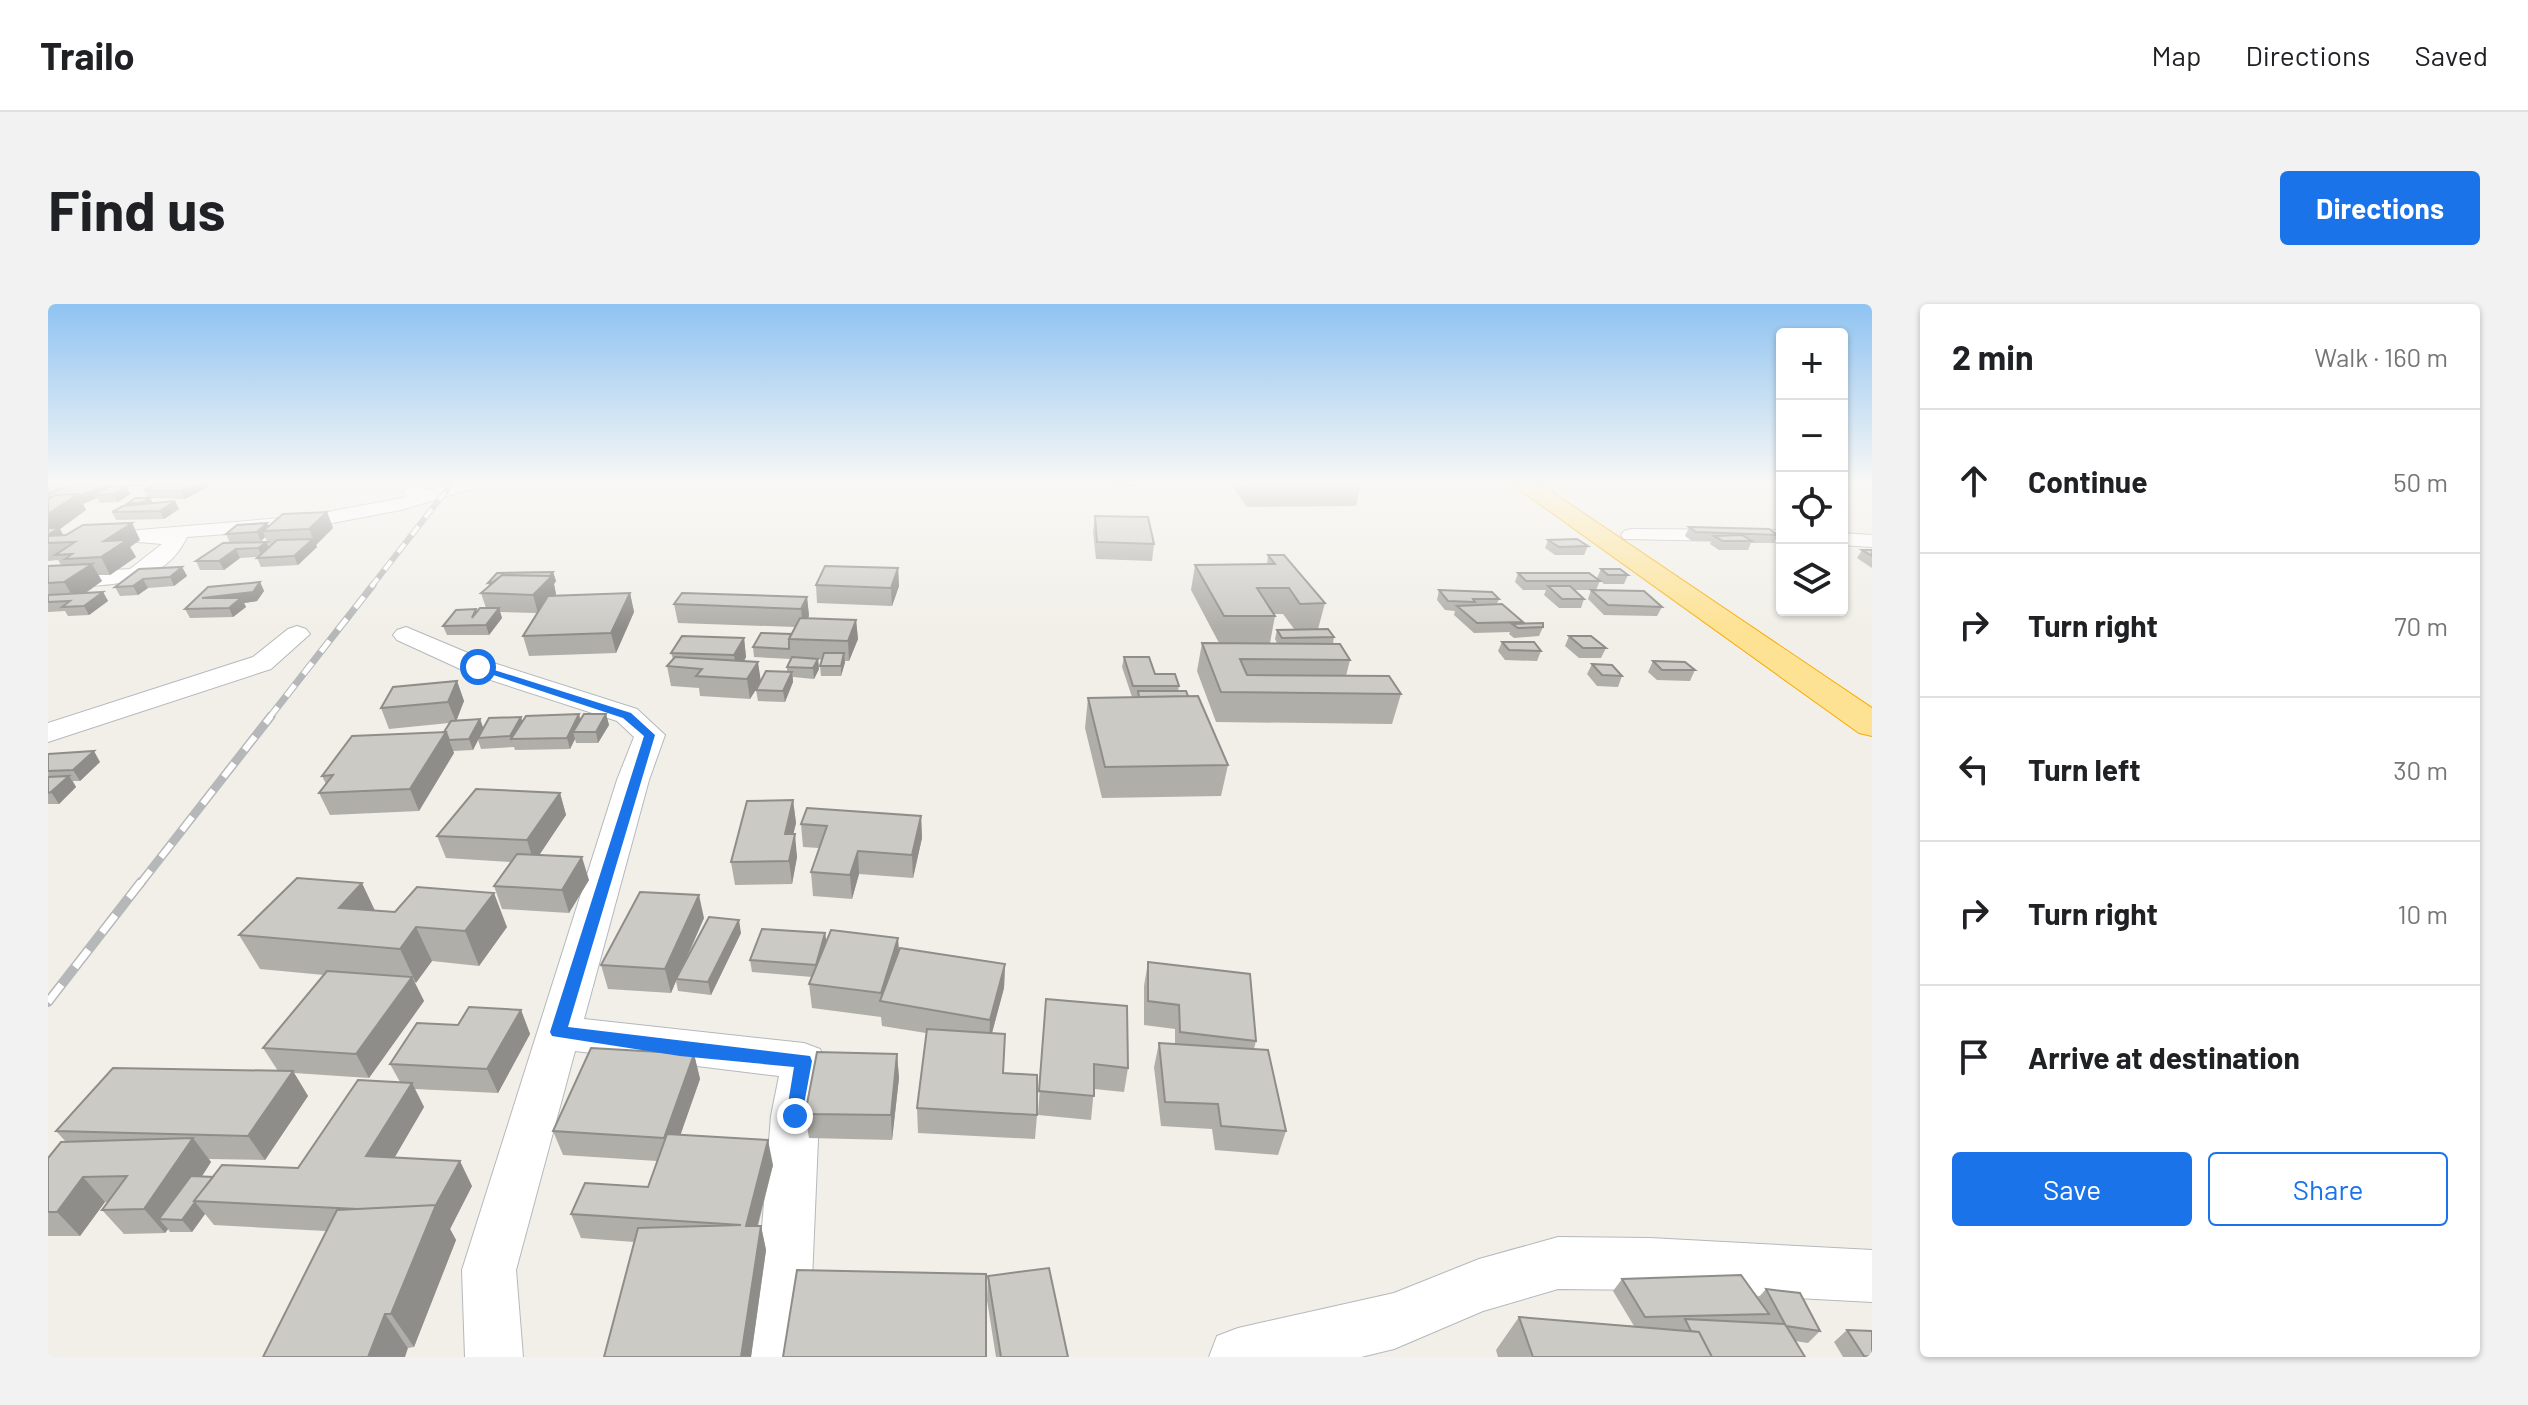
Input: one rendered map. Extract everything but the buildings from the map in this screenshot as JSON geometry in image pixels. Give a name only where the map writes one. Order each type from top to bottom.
[{"type":"highway","points":[[1592,531],[1872,725]]},
{"type":"highway","points":[[1625,531],[1872,694]]},
{"type":"street","points":[[48,581],[136,575],[167,552],[177,538],[122,536],[186,531]]},
{"type":"street","points":[[1631,535],[1776,536]]},
{"type":"street","points":[[1848,539],[1872,541]]},
{"type":"street","points":[[48,733],[262,663],[297,634]]},
{"type":"street","points":[[406,635],[478,667],[627,715],[650,735],[558,1032],[489,1270],[494,1357]]},
{"type":"street","points":[[558,1032],[680,1049],[804,1061],[795,1116],[782,1327],[774,1357]]},
{"type":"street","points":[[1238,1357],[1394,1321],[1479,1286],[1558,1263],[1650,1264],[1872,1276]]},
{"type":"railway","points":[[371,587],[415,531]]},
{"type":"railway","points":[[269,718],[373,585]]},
{"type":"railway","points":[[140,884],[271,716]]},
{"type":"railway","points":[[48,1002],[141,882]]},
{"type":"route","points":[[478,667],[627,715],[650,735],[633,780],[558,1032],[680,1049],[804,1061],[795,1116]]}]
